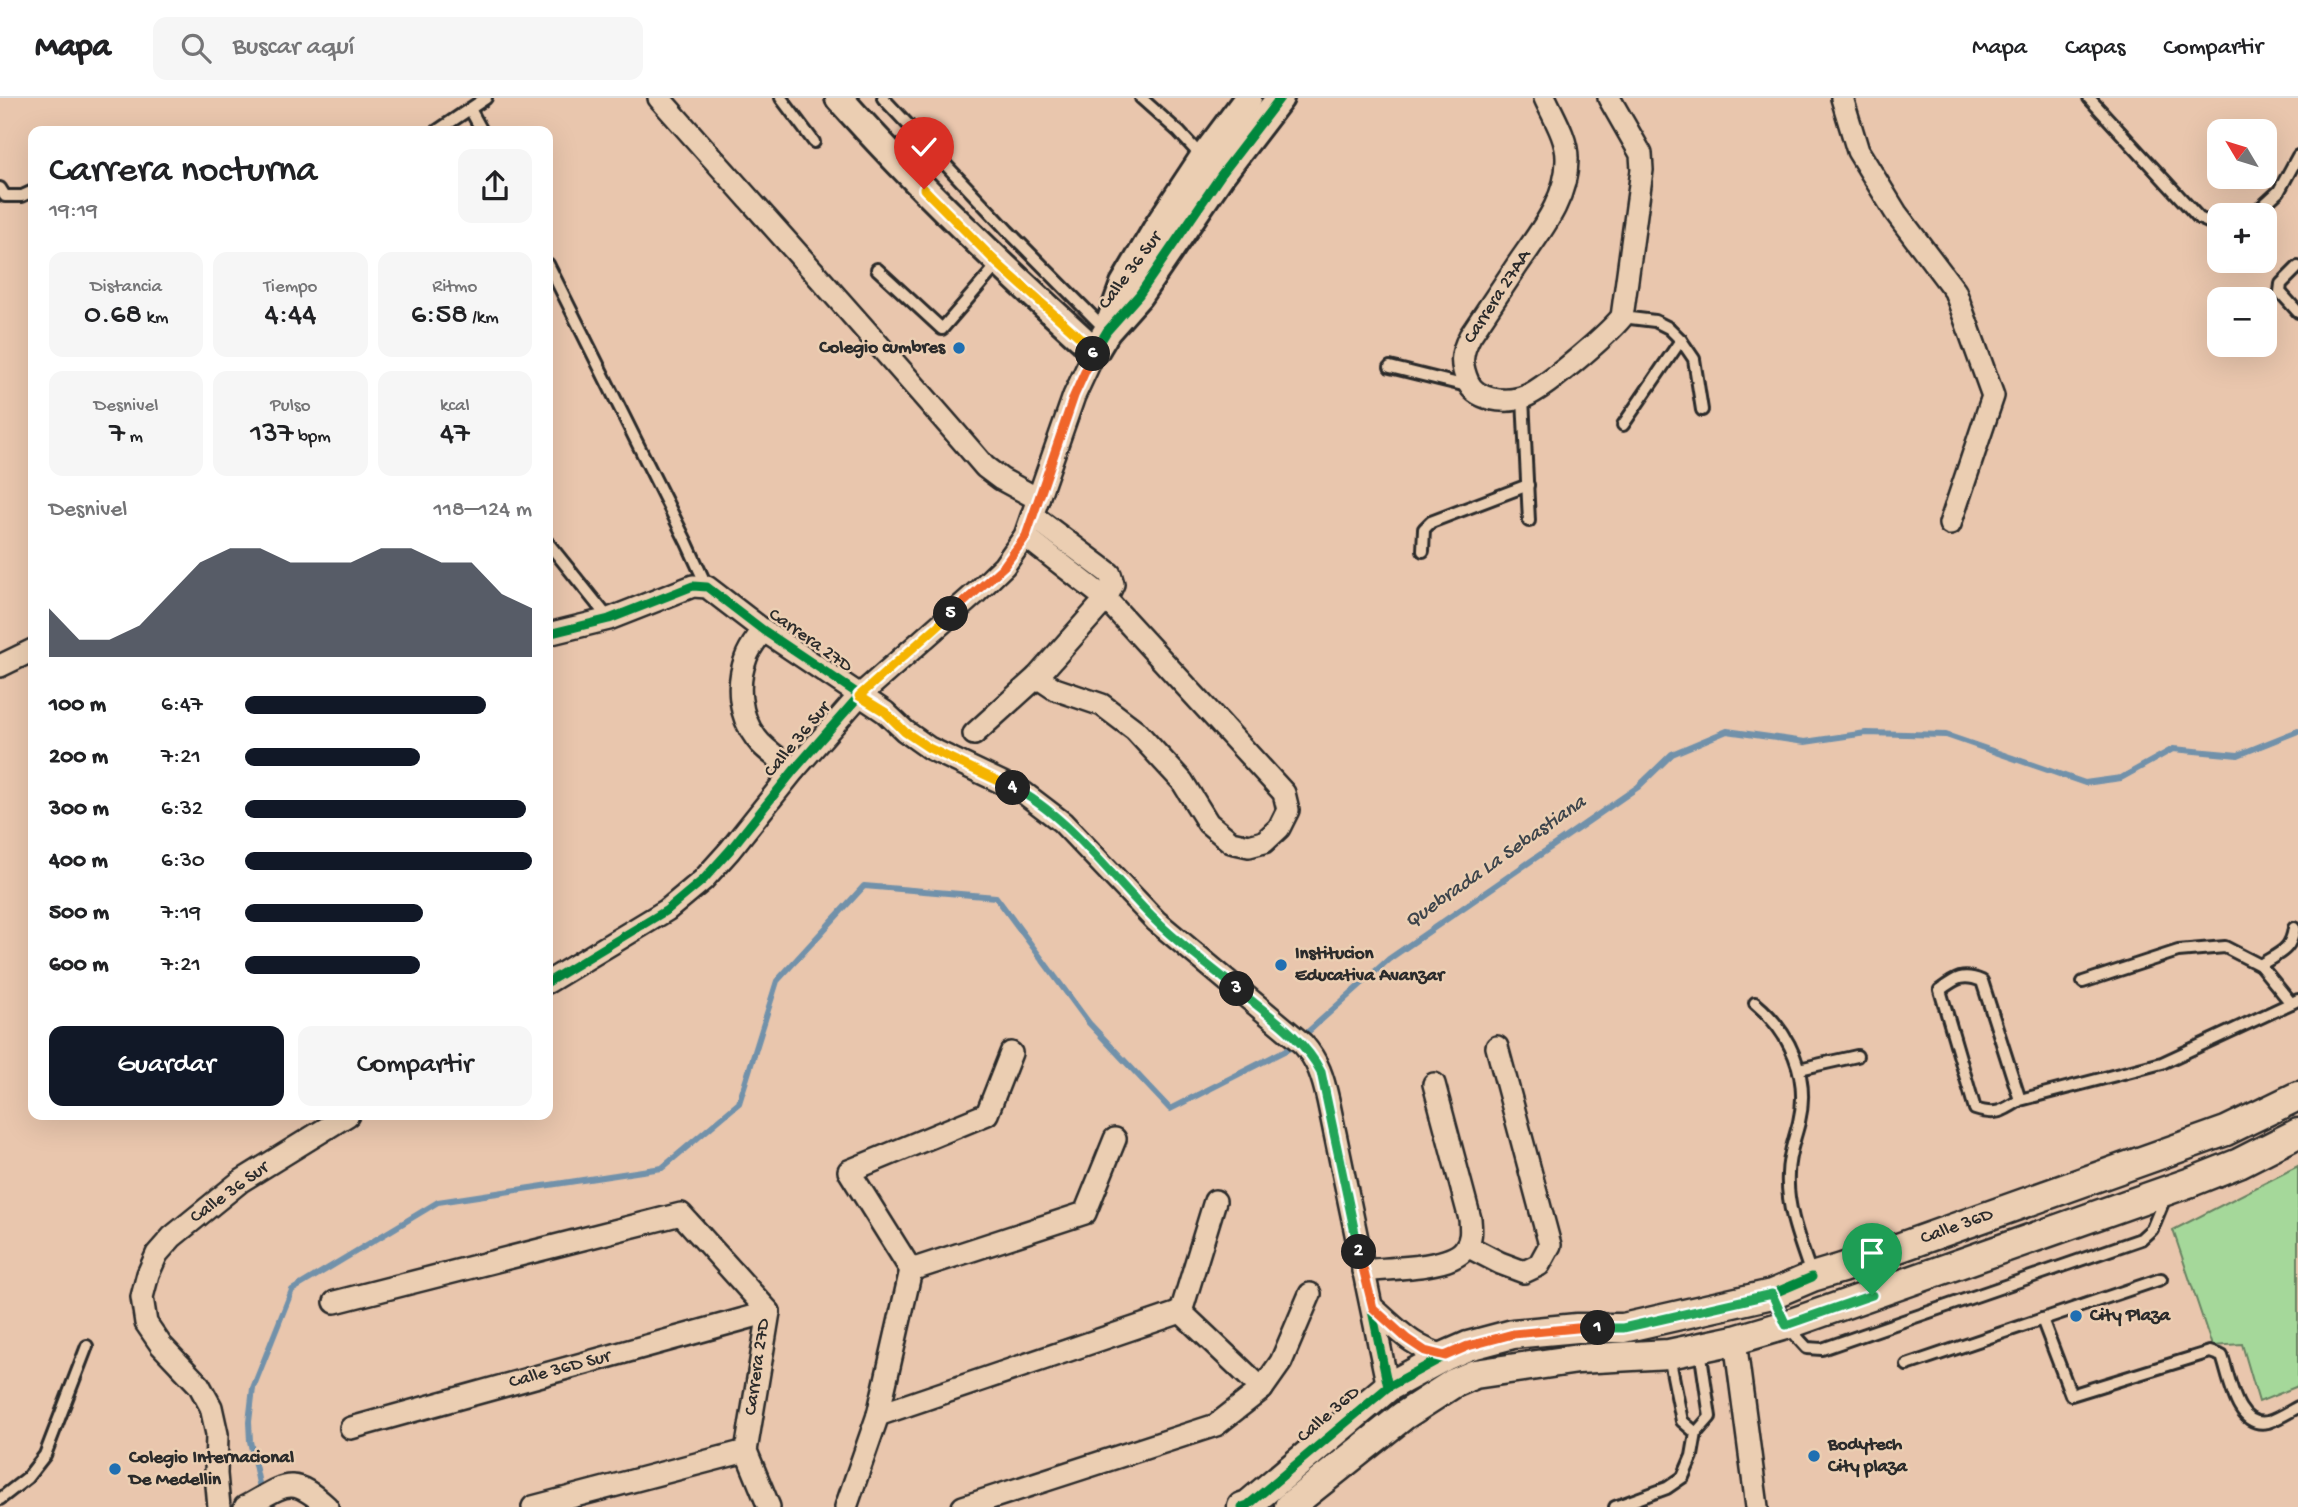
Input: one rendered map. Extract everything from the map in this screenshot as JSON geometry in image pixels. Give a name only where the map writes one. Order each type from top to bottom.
[{"type":"main road","name":"Calle 36D","points":[[1242,1507],[1320,1447],[1388,1387],[1468,1346],[1513,1334],[1577,1328],[1623,1328],[1772,1294],[1812,1277],[2226,1131],[2298,1096]]},
{"type":"main road","name":"Calle 36D","points":[[1289,1507],[1403,1416],[1454,1383],[1475,1374],[1578,1359],[1669,1354],[1735,1340],[1786,1325],[2168,1190],[2239,1163],[2298,1133]]},
{"type":"street","points":[[659,98],[882,347],[985,467],[1001,479],[1032,517],[1284,793],[1288,810],[1279,828],[1264,842],[1249,846],[1231,842],[1208,823],[1182,781],[1135,730],[1102,705],[1055,689],[1037,677]]},
{"type":"street","points":[[839,98],[998,264],[1101,341]]},
{"type":"street","name":"Calle 36 Sur","points":[[553,979],[667,910],[703,880],[859,696],[1004,566],[1032,517],[1074,396],[1101,341],[1124,284],[1203,158],[1248,98]]},
{"type":"street","name":"Calle 36 Sur","points":[[1101,341],[1139,295],[1221,175],[1280,98]]},
{"type":"street","name":"Carrera 27AA","points":[[1471,387],[1462,369],[1464,346],[1544,225],[1557,203],[1564,183],[1567,157],[1561,133],[1545,98]]},
{"type":"street","points":[[1471,387],[1482,395],[1497,400],[1523,398],[1597,342],[1622,317],[1642,170],[1641,154],[1609,98]]},
{"type":"street","points":[[1842,98],[1858,151],[1896,213],[1955,291],[1993,396],[1950,524]]},
{"type":"street","points":[[553,634],[609,619],[693,586],[707,587]]},
{"type":"street","name":"Carrera 27D","points":[[707,587],[763,630],[885,712],[905,732],[929,748],[1024,793],[1052,815],[1156,921],[1313,1055],[1321,1072],[1328,1100],[1388,1387]]},
{"type":"street","points":[[974,734],[1037,677],[1106,599]]},
{"type":"street","points":[[763,630],[746,656],[740,700],[748,726],[758,741],[794,770]]},
{"type":"street","points":[[0,666],[28,652]]},
{"type":"street","points":[[1467,1246],[1524,1272],[1539,1265],[1550,1245],[1497,1047]]},
{"type":"street","points":[[846,1507],[878,1415],[911,1270],[849,1171],[987,1114],[1011,1053]]},
{"type":"street","points":[[1363,1271],[1440,1263],[1459,1255],[1471,1238],[1470,1219],[1434,1084]]},
{"type":"street","name":"Calle 36 Sur","points":[[219,1507],[217,1434],[211,1407],[199,1385],[161,1345],[146,1323],[142,1297],[148,1274],[157,1254],[172,1237],[241,1181],[340,1120]]},
{"type":"street","points":[[911,1270],[1085,1213],[1115,1139]]},
{"type":"street","points":[[1181,1312],[1215,1201]]},
{"type":"street","name":"Carrera 27D","points":[[335,1302],[681,1214],[769,1312],[746,1451]]},
{"type":"street","points":[[963,1507],[1216,1425],[1262,1389],[1281,1362],[1310,1294]]},
{"type":"street","points":[[1373,1308],[1425,1351],[1445,1356]]},
{"type":"street","name":"Calle 36D Sur","points":[[351,1428],[769,1312]]},
{"type":"street","points":[[878,1415],[1181,1312]]},
{"type":"street","points":[[1181,1312],[1262,1389]]},
{"type":"street","points":[[1735,1340],[1757,1507]]},
{"type":"street","points":[[533,1507],[746,1451],[769,1507]]},
{"type":"street","points":[[245,1507],[288,1484],[300,1486],[312,1493],[327,1507]]},
{"type":"lane","points":[[444,126],[486,98]]},
{"type":"lane","points":[[781,98],[814,142]]},
{"type":"lane","points":[[883,98],[1008,231],[1101,341]]},
{"type":"lane","points":[[1141,98],[1203,158]]},
{"type":"lane","points":[[2089,98],[2199,218],[2207,222]]},
{"type":"lane","points":[[470,109],[479,126]]},
{"type":"lane","points":[[2266,203],[2279,191],[2298,156]]},
{"type":"lane","points":[[0,188],[5,196],[28,193]]},
{"type":"lane","points":[[877,269],[942,329],[998,264]]},
{"type":"lane","points":[[2298,267],[2281,284],[2280,292],[2298,312]]},
{"type":"lane","points":[[553,274],[707,587]]},
{"type":"lane","points":[[1622,317],[1655,321],[1669,328],[1681,341],[1694,359],[1702,411]]},
{"type":"lane","points":[[1623,425],[1681,341]]},
{"type":"lane","points":[[1390,367],[1471,387]]},
{"type":"lane","points":[[1523,398],[1530,522]]},
{"type":"lane","points":[[1423,551],[1424,529],[1432,522],[1528,485]]},
{"type":"lane","points":[[553,549],[609,619]]},
{"type":"lane","points":[[2260,965],[2292,943],[2294,928]]},
{"type":"lane","points":[[2020,1100],[1982,981],[1970,976],[1956,979],[1940,990],[1975,1109],[1990,1114],[2005,1110],[2020,1100],[2162,1063],[2294,1001],[2260,965],[2225,947],[2178,951],[2083,982]]},
{"type":"lane","points":[[1755,1003],[1785,1034],[1799,1069],[1802,1106],[1789,1158],[1788,1189],[1799,1240],[1812,1277]]},
{"type":"lane","points":[[1799,1069],[1857,1056]]},
{"type":"lane","points":[[1907,1366],[2161,1279]]},
{"type":"lane","points":[[1772,1294],[1786,1325]]},
{"type":"lane","points":[[2042,1320],[2071,1395],[2210,1352],[2222,1356],[2241,1412],[2252,1421],[2267,1422],[2298,1407]]},
{"type":"lane","points":[[0,1499],[27,1478],[45,1455],[87,1346]]},
{"type":"lane","points":[[1615,1507],[1667,1488],[1683,1477],[1692,1456],[1696,1433],[1710,1416],[1700,1349]]},
{"type":"lane","points":[[1669,1354],[1682,1421],[1696,1433]]},
{"type":"green space","points":[[2298,1166],[2298,1386],[2259,1402],[2242,1344],[2212,1346],[2173,1230]]},
{"type":"waterway","name":"Quebrada La Sebastiana","points":[[261,1493],[250,1441],[253,1388],[292,1290],[438,1202],[662,1168],[739,1103],[777,981],[864,886],[996,897],[1089,1023],[1170,1109],[1290,1048],[1389,959],[1638,787],[1672,754],[1727,731],[1805,742],[1866,733],[1946,735],[2085,783],[2121,778],[2173,749],[2238,755],[2298,731]]},
{"type":"cycle path","points":[[553,979],[667,910],[703,880],[859,696],[1004,566],[1025,536],[1074,396],[1095,351],[1107,331],[1139,295],[1221,175],[1280,98]]},
{"type":"cycle path","points":[[553,633],[609,619],[693,586],[707,587],[763,630],[885,712],[929,748],[1024,793],[1062,822],[1156,921],[1303,1044],[1313,1057],[1328,1100],[1388,1387]]},
{"type":"cycle path","points":[[1242,1507],[1248,1505],[1388,1387],[1468,1346],[1513,1334],[1577,1328],[1623,1328],[1772,1294],[1812,1277]]},
{"type":"place","name":"Colegio cumbres","points":[[959,348]]},
{"type":"place","name":"Institucion Educativa Avanzar","points":[[1281,965]]},
{"type":"place","name":"City Plaza","points":[[2076,1316]]},
{"type":"place","name":"Bodytech City plaza","points":[[1814,1456]]},
{"type":"place","name":"Colegio Internacional De Medellin","points":[[115,1469]]},
{"type":"route","points":[[924,189],[998,264],[1095,351],[1074,396],[1026,536],[1004,566],[977,592],[859,696],[885,712],[905,732],[929,748],[1024,793],[1062,822],[1156,921],[1313,1055],[1321,1072],[1328,1100],[1373,1308],[1407,1339],[1425,1351],[1445,1356],[1468,1346],[1513,1334],[1577,1328],[1623,1328],[1772,1294],[1786,1325],[1872,1295]]}]
